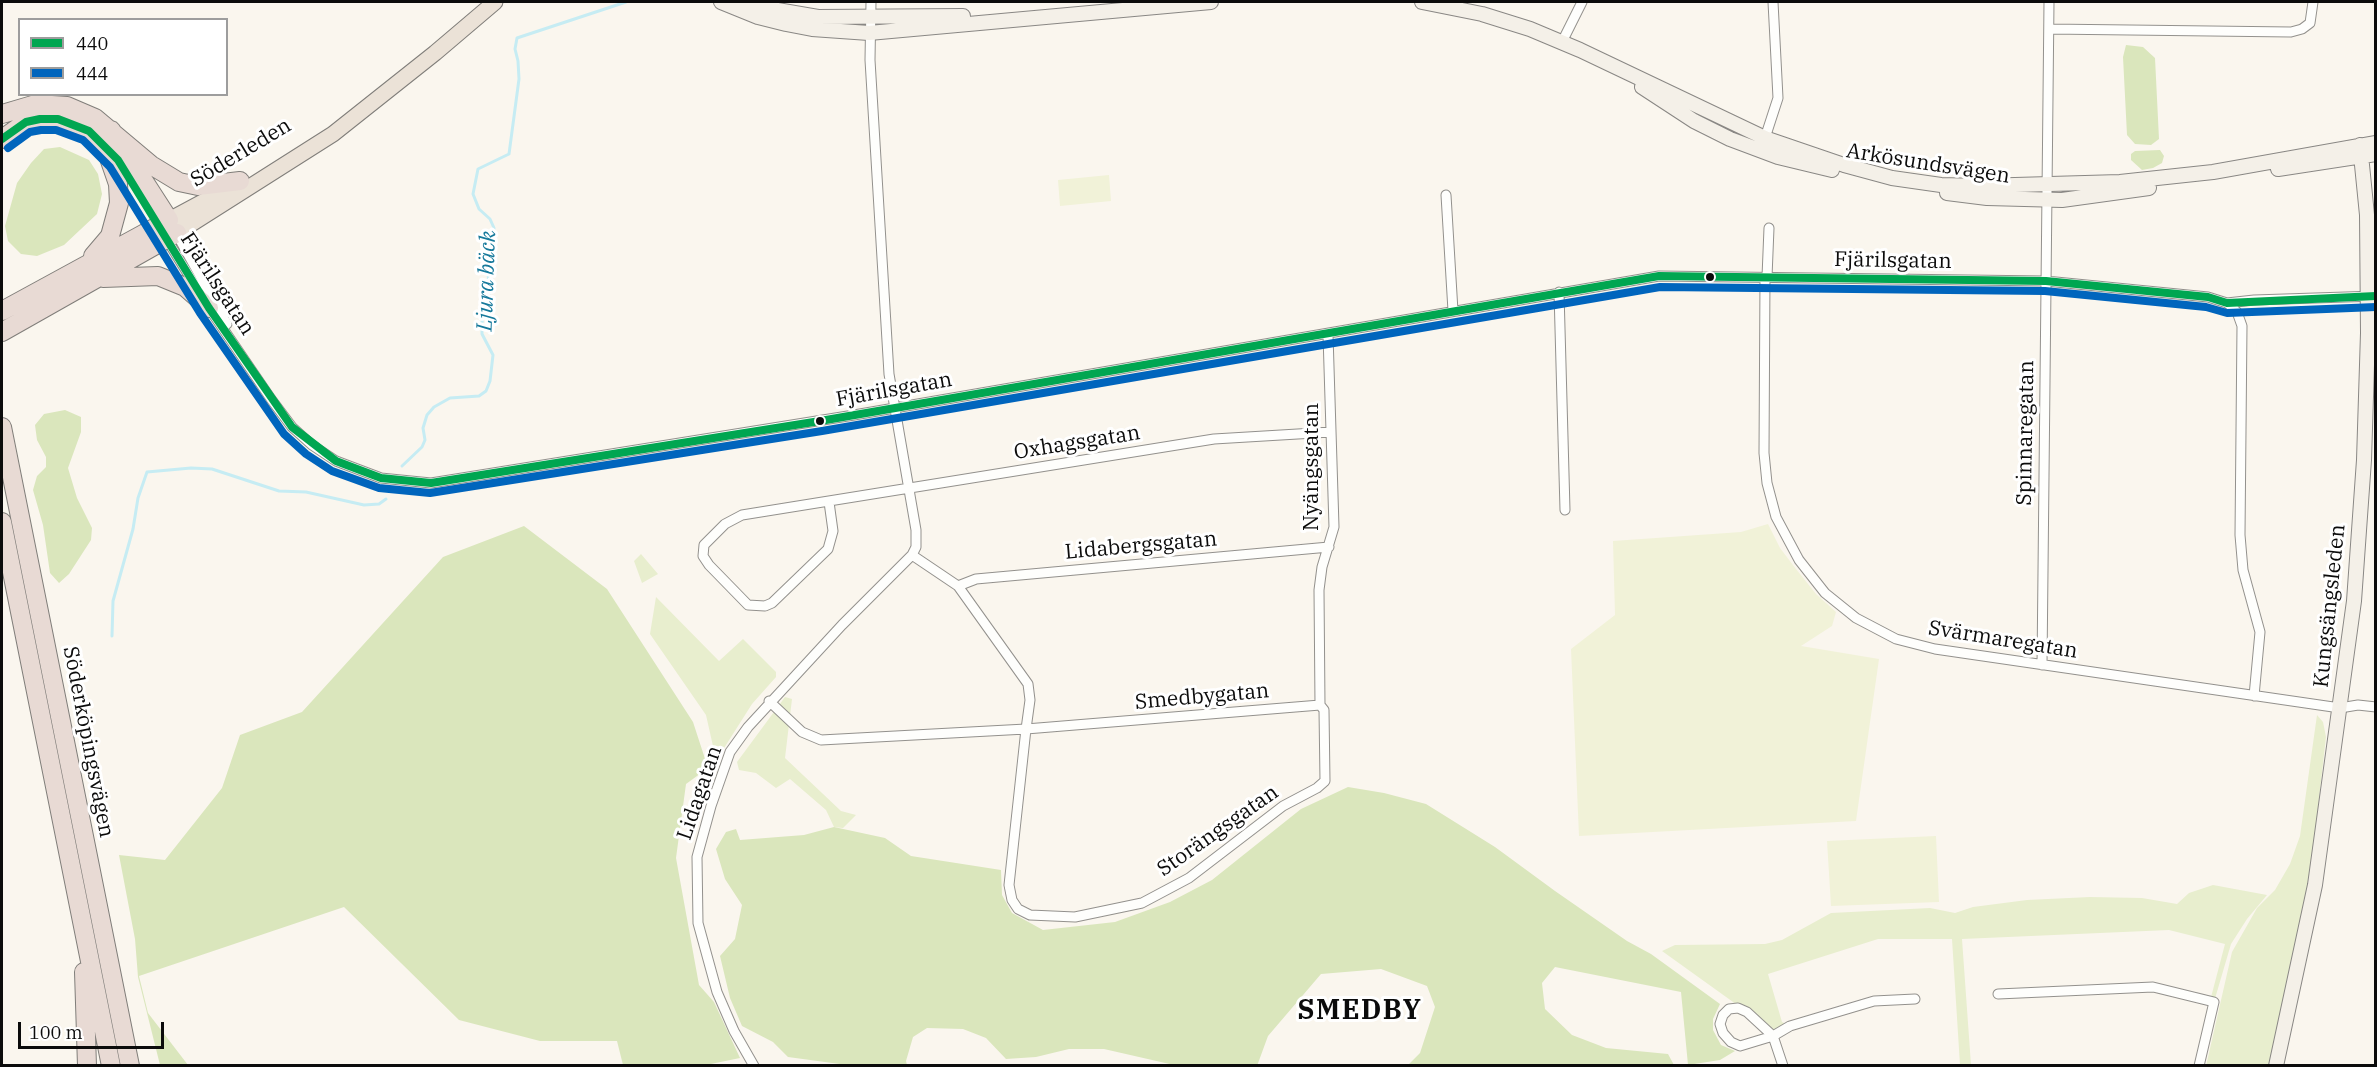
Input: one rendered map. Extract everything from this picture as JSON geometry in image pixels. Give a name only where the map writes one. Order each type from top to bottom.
[{"type":"highway","points":[[2,114],[36,104],[51,103],[81,110],[107,137],[168,230]]},
{"type":"highway","points":[[2,139],[26,122],[57,118],[107,137],[179,182],[198,186],[240,182]]},
{"type":"highway","points":[[74,272],[100,250],[116,219],[118,184],[107,137]]},
{"type":"highway","name":"Söderleden","points":[[2,311],[74,272],[168,230]]},
{"type":"highway","name":"Söderleden","points":[[2,332],[95,279],[168,230]]},
{"type":"highway","points":[[95,279],[158,276],[185,287],[209,308]]},
{"type":"highway","name":"Söderköpingsvägen","points":[[2,427],[130,1065]]},
{"type":"highway","name":"Söderköpingsvägen","points":[[2,522],[111,1065]]},
{"type":"highway","points":[[2,588],[37,699]]},
{"type":"highway","points":[[83,922],[87,1065]]},
{"type":"highway","points":[[124,1032],[139,1065]]},
{"type":"main road","name":"Söderleden","points":[[168,230],[281,158],[343,114],[481,2]]},
{"type":"main road","name":"Söderleden","points":[[168,230],[333,134],[495,2]]},
{"type":"main road","name":"Söderleden","points":[[474,20],[500,2]]},
{"type":"main road","points":[[722,2],[758,17],[786,24],[869,33],[1210,2]]},
{"type":"main road","points":[[736,2],[794,15],[869,18],[1040,16]]},
{"type":"main road","name":"Arkösundsvägen","points":[[1422,2],[1504,21],[1562,42],[1605,63],[1694,121],[1862,177],[1933,190],[1988,198],[2047,201],[2109,194],[2366,152],[2376,143]]},
{"type":"main road","name":"Arkösundsvägen","points":[[1763,145],[1892,178],[1941,185],[2120,182],[2366,152]]},
{"type":"main road","name":"Kungsängsleden","points":[[2276,1065],[2310,913],[2354,600],[2361,516],[2372,297],[2366,152]]},
{"type":"street","points":[[871,2],[869,33],[889,374],[917,538],[912,555],[958,586],[1028,684],[1030,700],[1026,729]]},
{"type":"street","points":[[1562,42],[1582,2]]},
{"type":"street","points":[[1763,145],[1778,98],[1773,2]]},
{"type":"street","name":"Spinnaregatan","points":[[2042,665],[2049,2]]},
{"type":"street","points":[[2049,28],[2291,32],[2302,29],[2310,23],[2313,2]]},
{"type":"street","points":[[1446,195],[1453,311]]},
{"type":"street","name":"Svärmaregatan","points":[[1769,228],[1766,277],[1764,453],[1767,483],[1776,517],[1798,560],[1825,593],[1856,618],[1896,639],[1935,649],[2340,708],[2358,705],[2376,707]]},
{"type":"street","name":"Fjärilsgatan","points":[[168,230],[209,308],[292,427],[312,446],[336,461],[381,478],[431,483],[1328,335],[1659,276],[2046,281],[2208,297],[2227,303],[2254,300],[2372,297]]},
{"type":"street","name":"Fjärilsgatan","points":[[168,230],[247,360]]},
{"type":"street","points":[[1559,292],[1565,510]]},
{"type":"street","points":[[2227,303],[2237,312],[2242,326],[2240,535],[2243,570],[2260,632],[2254,696]]},
{"type":"street","name":"Nyängsgatan","points":[[1320,705],[1319,590],[1334,527],[1328,335]]},
{"type":"street","name":"Oxhagsgatan","points":[[830,502],[833,531],[828,549],[772,603],[765,606],[748,605],[703,556],[705,545],[732,519],[830,502],[908,489],[1214,439],[1331,432]]},
{"type":"street","name":"Lidabergsgatan","points":[[958,586],[976,579],[1329,547]]},
{"type":"street","name":"Lidagatan","points":[[754,1065],[734,1031],[714,980],[698,923],[697,857],[711,806],[730,752],[769,701],[912,555]]},
{"type":"street","name":"Smedbygatan","points":[[769,701],[802,732],[821,740],[1026,729],[1320,705]]},
{"type":"street","name":"Storängsgatan","points":[[1026,729],[1009,885],[1012,900],[1018,909],[1029,915],[1075,917],[1142,903],[1190,878],[1283,806],[1317,788],[1325,781],[1326,772],[1324,710],[1320,705]]},
{"type":"street","points":[[1998,994],[2153,987],[2214,1002],[2199,1065]]},
{"type":"street","points":[[1783,1065],[1773,1036],[1747,1012],[1738,1008],[1729,1009],[1723,1015],[1720,1024],[1723,1033],[1731,1042],[1740,1046],[1773,1036],[1790,1026],[1874,1001],[1915,999]]},
{"type":"green space","points":[[2126,45],[2143,47],[2155,58],[2159,139],[2151,145],[2135,144],[2127,135],[2123,57]]},
{"type":"green space","points":[[60,147],[89,160],[98,174],[102,194],[97,214],[64,245],[37,256],[21,254],[8,241],[5,226],[17,183],[44,149]]},
{"type":"green space","points":[[2160,150],[2164,156],[2162,163],[2153,168],[2142,170],[2131,160],[2131,154],[2135,151]]},
{"type":"green space","points":[[1109,175],[1111,201],[1060,206],[1058,180]]},
{"type":"green space","points":[[65,410],[81,417],[81,432],[68,468],[77,498],[92,528],[91,540],[69,574],[59,583],[50,573],[43,525],[33,490],[37,476],[46,467],[46,457],[37,440],[35,425],[44,414]]},
{"type":"green space","points":[[1768,524],[1780,548],[1796,569],[1816,594],[1836,612],[1832,626],[1801,646],[1879,659],[1856,821],[1579,836],[1571,649],[1615,615],[1613,541],[1741,532]]},
{"type":"green space","points":[[524,526],[607,589],[693,722],[708,768],[686,784],[676,858],[699,985],[714,1002],[740,1058],[706,1065],[623,1065],[617,1041],[540,1041],[459,1020],[344,907],[139,976],[148,1013],[188,1065],[160,1065],[138,977],[135,939],[119,855],[165,860],[222,788],[240,735],[302,712],[443,557]]},
{"type":"green space","points":[[641,554],[658,574],[642,583],[634,561]]},
{"type":"green space","points":[[656,597],[719,661],[743,639],[776,672],[776,677],[752,704],[719,756],[715,755],[706,715],[650,634]]},
{"type":"green space","points":[[785,697],[792,699],[785,758],[841,811],[856,815],[843,828],[834,827],[826,810],[790,779],[776,788],[756,773],[739,770],[737,762]]},
{"type":"green space","points":[[2317,715],[2323,722],[2326,737],[2310,878],[2269,1065],[2206,1066],[2232,952],[2257,908],[2275,890],[2290,864],[2300,836]]},
{"type":"green space","points":[[1348,787],[1384,793],[1426,804],[1495,847],[1720,1004],[1713,1019],[1713,1030],[1721,1045],[1735,1051],[1720,1060],[1688,1065],[1681,992],[1555,967],[1542,983],[1545,1009],[1572,1035],[1606,1048],[1668,1054],[1674,1065],[1408,1065],[1420,1053],[1435,1007],[1427,986],[1381,969],[1321,974],[1268,1036],[1257,1066],[1174,1065],[1104,1049],[1069,1049],[1036,1057],[1006,1059],[986,1038],[963,1029],[927,1028],[913,1037],[906,1061],[907,1065],[847,1065],[788,1057],[773,1042],[742,1026],[730,998],[720,956],[735,939],[742,905],[725,879],[716,849],[726,832],[736,829],[740,840],[804,835],[834,827],[885,838],[911,856],[1001,870],[1002,895],[1012,913],[1043,930],[1115,922],[1170,902],[1212,880],[1301,809]]},
{"type":"green space","points":[[1936,836],[1939,902],[1831,906],[1827,841]]},
{"type":"green space","points":[[2213,885],[2267,895],[2247,919],[2231,944],[2214,1002],[2210,1001],[2225,944],[2169,930],[1962,939],[1971,1065],[1960,1065],[1952,939],[1878,939],[1768,974],[1782,1022],[1790,1026],[1773,1036],[1747,1012],[1662,951],[1675,945],[1765,944],[1782,940],[1831,913],[1930,908],[1955,913],[1973,907],[2027,900],[2090,897],[2142,898],[2177,904],[2189,893]]},
{"type":"waterway","name":"Ljura bäck","points":[[402,466],[422,447],[425,440],[423,428],[427,415],[434,407],[450,398],[479,396],[486,391],[490,381],[493,355],[482,334],[482,322],[489,296],[488,266],[494,228],[490,219],[479,209],[473,194],[478,169],[509,154],[519,79],[515,49],[517,38],[626,2]]},
{"type":"waterway","name":"Ljura bäck","points":[[112,636],[113,601],[133,529],[138,498],[147,472],[191,468],[212,469],[279,491],[306,492],[364,505],[379,504],[386,499]]},
{"type":"transit line","name":"440","points":[[2,139],[26,122],[40,119],[58,119],[89,131],[118,160],[209,308],[292,427],[336,461],[381,478],[431,483],[820,421],[1659,276],[2046,281],[2208,297],[2227,303],[2376,296]]},
{"type":"transit line","name":"444","points":[[8,148],[30,132],[41,130],[56,130],[83,140],[110,167],[200,313],[284,434],[306,454],[332,471],[379,488],[430,493],[822,431],[1660,287],[2045,291],[2206,307],[2227,313],[2376,307]]},
{"type":"district","name":"SMEDBY","points":[[1360,1011]]}]
